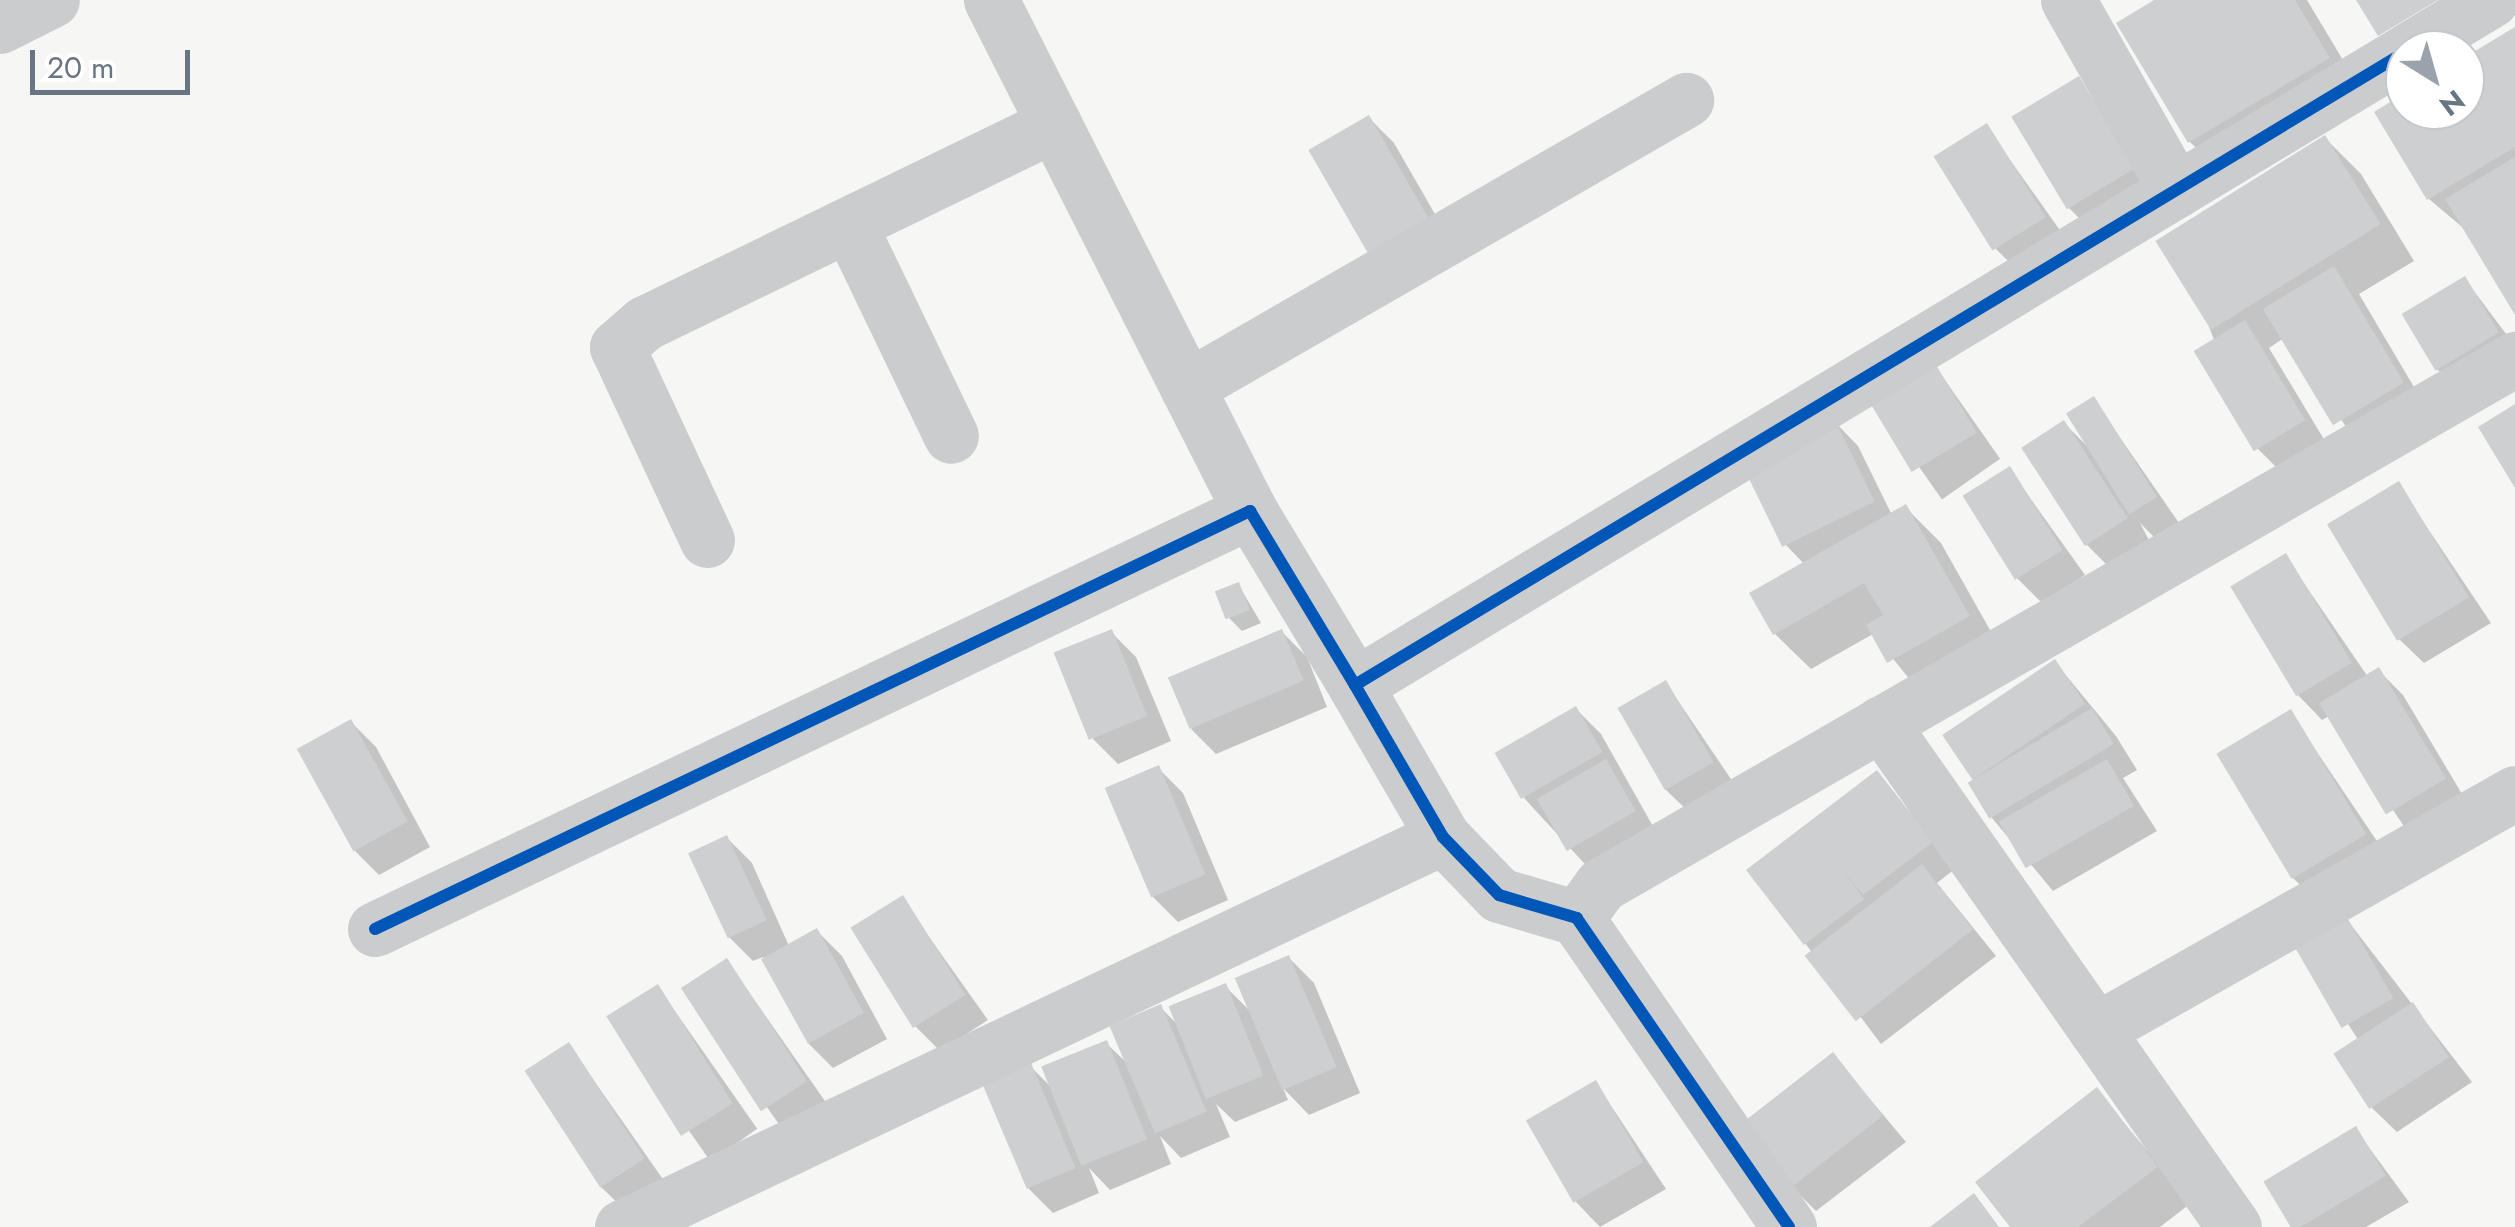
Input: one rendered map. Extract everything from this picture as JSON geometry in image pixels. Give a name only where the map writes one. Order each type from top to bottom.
[{"type":"street","points":[[0,26],[52,0]]},
{"type":"street","points":[[991,0],[1250,511],[1443,837],[1499,894],[1577,918],[1782,1225]]},
{"type":"street","points":[[2068,0],[2176,190]]},
{"type":"street","points":[[2442,30],[2491,0]]},
{"type":"street","points":[[1355,685],[2385,64]]},
{"type":"street","points":[[1187,388],[1686,100]]},
{"type":"street","points":[[707,540],[617,347],[645,323],[1054,124]]},
{"type":"street","points":[[849,224],[951,436]]},
{"type":"street","points":[[1577,918],[1601,886],[2515,359]]},
{"type":"street","points":[[375,929],[1250,511]]},
{"type":"street","points":[[1881,723],[2234,1227]]},
{"type":"street","points":[[2096,1030],[2515,793]]},
{"type":"street","points":[[622,1227],[1443,837]]},
{"type":"building","points":[[2154,0],[2295,0],[2330,58],[2188,143],[2116,23]]},
{"type":"building","points":[[2356,0],[2438,0],[2385,30],[2378,36]]},
{"type":"building","points":[[2515,27],[2515,147],[2427,200],[2374,112],[2385,105],[2385,130],[2485,130],[2485,45]]},
{"type":"building","points":[[2079,76],[2135,169],[2067,209],[2011,117]]},
{"type":"building","points":[[1369,115],[1430,222],[1370,257],[1308,150]]},
{"type":"building","points":[[1987,123],[2046,217],[1992,251],[1934,156]]},
{"type":"building","points":[[2325,135],[2381,224],[2211,330],[2155,241]]},
{"type":"building","points":[[2515,157],[2515,315],[2445,199]]},
{"type":"building","points":[[2334,266],[2404,383],[2333,425],[2263,309]]},
{"type":"building","points":[[2465,276],[2499,333],[2436,371],[2402,314]]},
{"type":"building","points":[[2245,320],[2305,420],[2254,451],[2194,351]]},
{"type":"building","points":[[1933,360],[1977,433],[1912,472],[1868,399]]},
{"type":"building","points":[[2094,396],[2157,497],[2129,514],[2066,413]]},
{"type":"building","points":[[2515,404],[2515,488],[2478,427]]},
{"type":"building","points":[[1834,418],[1875,502],[1782,547],[1741,463]]},
{"type":"building","points":[[2064,420],[2128,518],[2085,546],[2021,448]]},
{"type":"building","points":[[2010,466],[2062,550],[2015,580],[1963,496]]},
{"type":"building","points":[[2399,481],[2469,598],[2397,641],[2327,524]]},
{"type":"building","points":[[1906,504],[1970,616],[1887,663],[1866,625],[1883,615],[1864,583],[1773,635],[1749,593]]},
{"type":"building","points":[[2286,553],[2352,663],[2296,696],[2230,586]]},
{"type":"building","points":[[1239,582],[1250,610],[1225,619],[1215,591]]},
{"type":"building","points":[[1112,629],[1147,716],[1089,740],[1054,653]]},
{"type":"building","points":[[1282,629],[1304,681],[1190,729],[1168,677]]},
{"type":"building","points":[[2055,659],[2085,704],[1972,780],[1942,735]]},
{"type":"building","points":[[2379,667],[2446,778],[2386,814],[2319,703]]},
{"type":"building","points":[[1666,680],[1714,762],[1665,790],[1618,708]]},
{"type":"building","points":[[1576,706],[1602,752],[1521,799],[1495,753]]},
{"type":"building","points":[[2092,708],[2114,744],[1989,819],[1968,783]]},
{"type":"building","points":[[2291,709],[2366,834],[2292,879],[2216,754]]},
{"type":"building","points":[[351,719],[408,821],[353,851],[297,749]]},
{"type":"building","points":[[1606,759],[1636,811],[1567,851],[1537,799]]},
{"type":"building","points":[[2107,759],[2134,806],[2026,868],[1999,822]]},
{"type":"building","points":[[1159,765],[1205,875],[1151,898],[1105,788]]},
{"type":"building","points":[[1877,770],[1933,842],[1863,895],[1841,868],[1864,899],[1804,945],[1746,870]]},
{"type":"building","points":[[727,835],[767,920],[728,938],[688,853]]},
{"type":"building","points":[[1922,864],[1973,929],[1856,1021],[1805,956]]},
{"type":"building","points":[[903,895],[966,995],[913,1028],[850,928]]},
{"type":"building","points":[[2345,914],[2394,998],[2342,1028],[2293,944]]},
{"type":"building","points":[[817,928],[864,1013],[808,1044],[761,959]]},
{"type":"building","points":[[1289,955],[1337,1067],[1282,1090],[1235,978]]},
{"type":"building","points":[[727,958],[807,1081],[761,1111],[681,988]]},
{"type":"building","points":[[1226,983],[1263,1076],[1206,1099],[1169,1006]]},
{"type":"building","points":[[658,984],[733,1104],[681,1136],[606,1016]]},
{"type":"building","points":[[2413,1002],[2449,1057],[2369,1109],[2333,1054]]},
{"type":"building","points":[[1161,1004],[1207,1112],[1155,1134],[1109,1026]]},
{"type":"building","points":[[1107,1040],[1147,1139],[1081,1166],[1041,1067]]},
{"type":"building","points":[[569,1042],[645,1159],[600,1187],[525,1071]]},
{"type":"building","points":[[1833,1052],[1883,1116],[1791,1188],[1741,1124]]},
{"type":"building","points":[[1031,1063],[1076,1168],[1027,1189],[982,1084]]},
{"type":"building","points":[[1596,1080],[1644,1162],[1573,1203],[1526,1120]]},
{"type":"building","points":[[2097,1087],[2158,1167],[2078,1227],[2010,1227],[1975,1182]]},
{"type":"building","points":[[2356,1126],[2386,1176],[2301,1227],[2291,1227],[2263,1182]]},
{"type":"building","points":[[1974,1193],[1999,1227],[1930,1227]]},
{"type":"cycle path","points":[[1789,1227],[1577,918],[1499,895],[1443,837],[1355,685],[2385,64]]},
{"type":"cycle path","points":[[375,929],[1250,511],[1355,685]]}]
